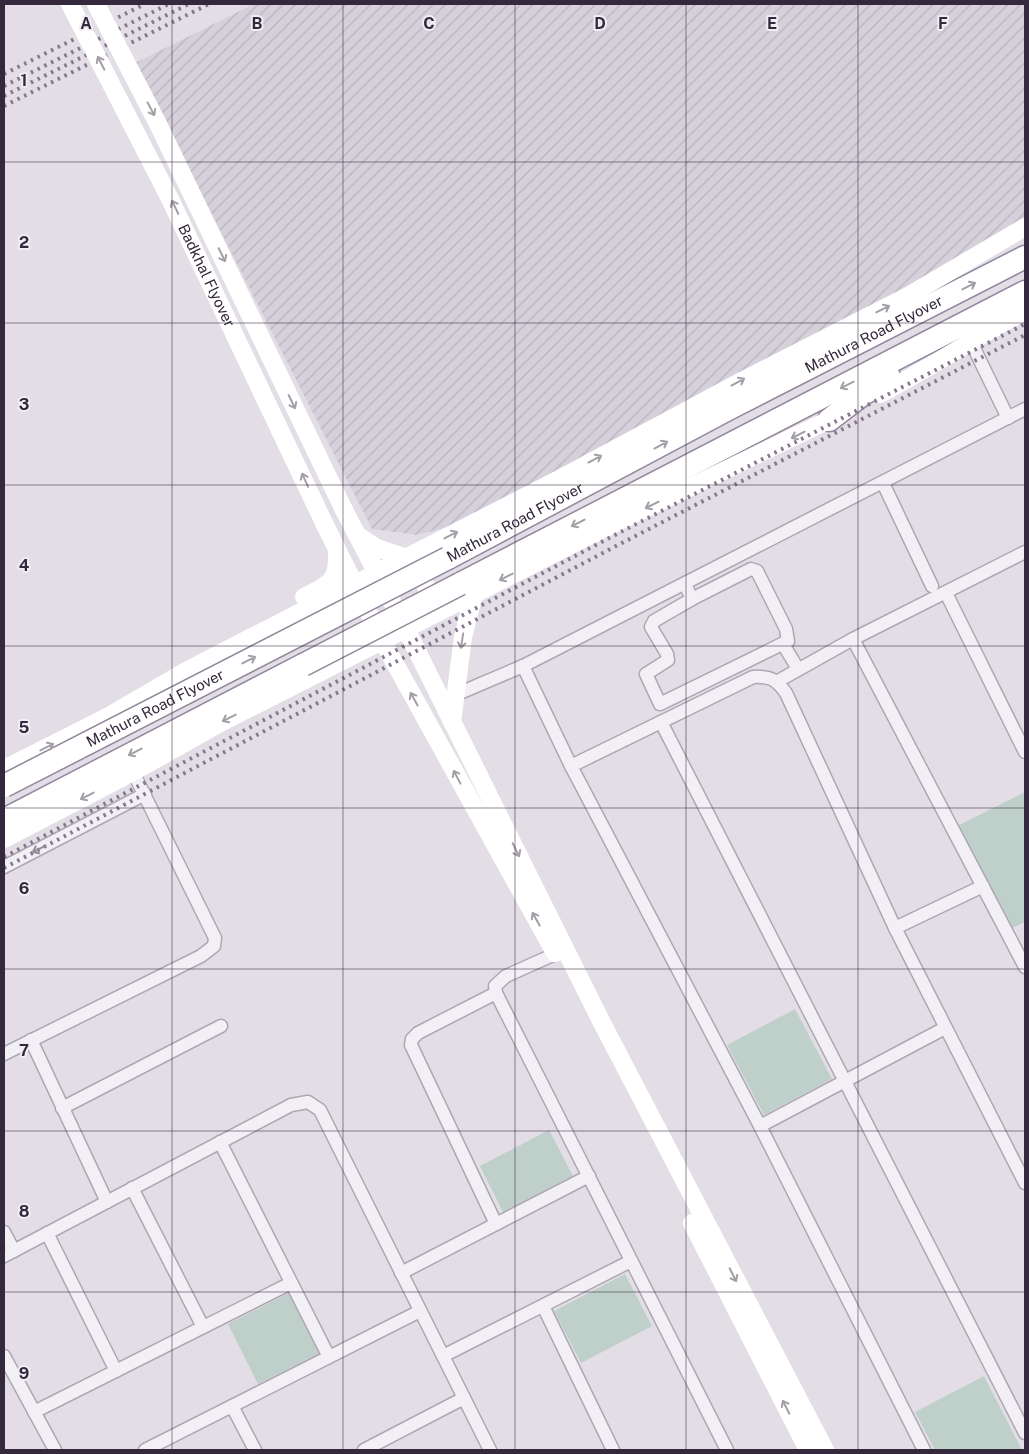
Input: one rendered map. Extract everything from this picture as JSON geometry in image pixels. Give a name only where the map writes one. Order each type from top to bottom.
[{"type":"highway","name":"Mathura Road Flyover","points":[[4,786],[452,556],[1025,257]]},
{"type":"highway","points":[[829,420],[863,394],[947,344],[997,307],[1025,292]]},
{"type":"highway","name":"Mathura Road Flyover","points":[[4,820],[997,307]]},
{"type":"main road","name":"Badkhal Flyover","points":[[70,4],[170,199],[325,525],[382,640],[556,954],[808,1450]]},
{"type":"main road","name":"Badkhal Flyover","points":[[96,4],[158,124],[344,510],[406,629],[601,1021],[825,1450]]},
{"type":"main road","points":[[4,769],[109,716],[186,671],[413,555],[738,383],[908,296],[1025,227]]},
{"type":"main road","points":[[4,839],[133,772],[224,720],[585,538],[829,420],[930,368],[970,342],[1025,311]]},
{"type":"main road","points":[[357,535],[377,548],[413,555]]},
{"type":"main road","points":[[186,671],[223,638],[323,588],[334,578],[338,566],[337,549]]},
{"type":"main road","points":[[413,555],[423,582],[431,594],[449,607]]},
{"type":"main road","points":[[452,722],[462,637],[474,594]]},
{"type":"main road","points":[[287,619],[304,623],[317,638],[322,648],[324,660],[320,672]]},
{"type":"street","points":[[970,342],[1008,418]]},
{"type":"street","points":[[455,695],[523,666],[1025,409]]},
{"type":"street","points":[[883,483],[932,586]]},
{"type":"street","points":[[778,681],[853,639],[1025,552]]},
{"type":"street","points":[[751,569],[757,571],[786,629],[788,640],[784,644],[660,704],[646,674],[668,660],[667,654],[651,627],[654,621],[692,599],[751,569]]},
{"type":"street","points":[[684,584],[692,599]]},
{"type":"street","points":[[946,593],[1025,752]]},
{"type":"street","points":[[853,639],[1025,967]]},
{"type":"street","points":[[784,644],[798,669]]},
{"type":"street","points":[[523,666],[571,766],[760,1126],[924,1450]]},
{"type":"street","points":[[571,766],[753,677],[766,676],[778,681],[786,694],[895,928],[945,1028],[1022,1169],[1025,1183]]},
{"type":"street","points":[[661,722],[1025,1433]]},
{"type":"street","points":[[4,1054],[200,956],[214,946],[215,938],[133,772]]},
{"type":"street","points":[[4,867],[145,794]]},
{"type":"street","points":[[895,928],[983,886]]},
{"type":"street","points":[[556,954],[506,976],[495,986],[496,993],[727,1450]]},
{"type":"street","points":[[496,993],[418,1033],[412,1039],[411,1045],[496,1224]]},
{"type":"street","points":[[62,1108],[221,1026]]},
{"type":"street","points":[[760,1126],[945,1028]]},
{"type":"street","points":[[31,1040],[107,1202]]},
{"type":"street","points":[[4,1232],[9,1253],[291,1105],[308,1102],[320,1110],[490,1450]]},
{"type":"street","points":[[220,1142],[329,1357]]},
{"type":"street","points":[[401,1273],[589,1176]]},
{"type":"street","points":[[132,1188],[203,1327]]},
{"type":"street","points":[[47,1234],[116,1371]]},
{"type":"street","points":[[443,1356],[631,1261]]},
{"type":"street","points":[[34,1412],[291,1283]]},
{"type":"street","points":[[543,1306],[613,1450]]},
{"type":"street","points":[[145,1450],[420,1311]]},
{"type":"street","points":[[4,1356],[55,1450]]},
{"type":"street","points":[[369,1449],[464,1398]]},
{"type":"street","points":[[232,1406],[255,1450]]},
{"type":"shaded area","points":[[254,4],[1025,4],[1025,233],[457,525],[417,535],[372,529],[135,63]]},
{"type":"shaded area","points":[[1025,792],[1025,922],[1010,929],[959,825]]},
{"type":"shaded area","points":[[795,1009],[832,1079],[764,1115],[727,1045]]},
{"type":"shaded area","points":[[549,1130],[573,1176],[503,1212],[480,1166]]},
{"type":"shaded area","points":[[625,1274],[652,1326],[581,1363],[554,1311]]},
{"type":"shaded area","points":[[289,1293],[319,1354],[258,1384],[228,1324]]},
{"type":"shaded area","points":[[984,1376],[1022,1450],[935,1450],[915,1412]]},
{"type":"railway","points":[[4,74],[145,4]]},
{"type":"railway","points":[[4,86],[169,4]]},
{"type":"railway","points":[[4,96],[189,4]]},
{"type":"railway","points":[[4,106],[209,4]]},
{"type":"railway","points":[[4,857],[613,536],[1025,324]]},
{"type":"railway","points":[[4,868],[618,545],[1025,335]]}]
